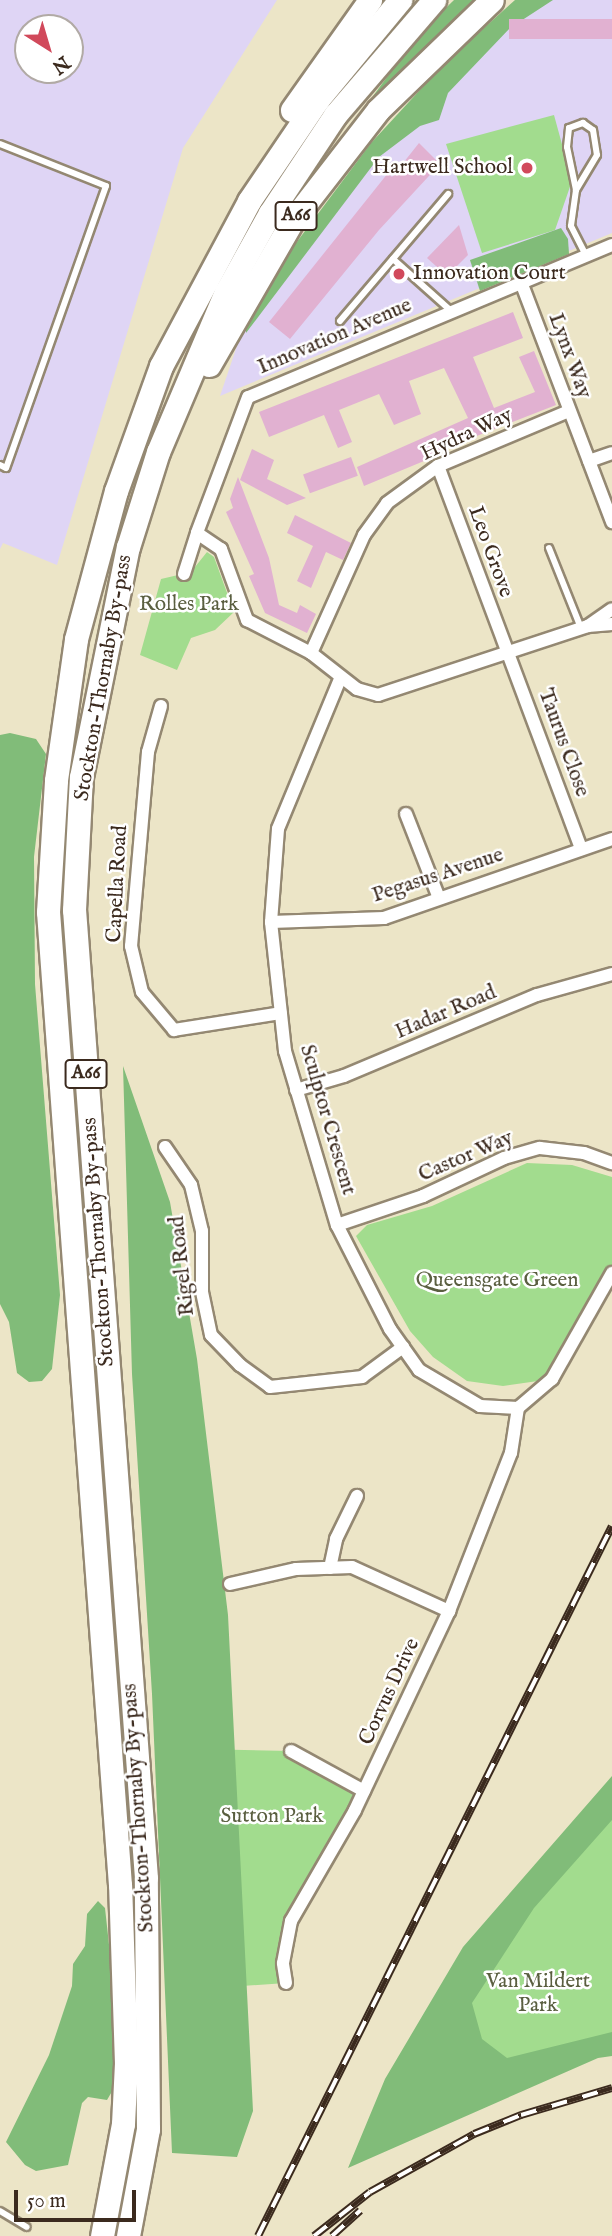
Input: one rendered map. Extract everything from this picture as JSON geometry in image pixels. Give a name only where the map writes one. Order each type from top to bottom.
[{"type":"highway","name":"A66","points":[[161,366],[182,290],[242,185],[369,0]]},
{"type":"highway","name":"Stockton-Thornaby By-pass","points":[[102,2236],[125,2087],[120,1885],[48,912],[56,780],[76,639],[116,491],[161,366],[249,201],[318,99],[400,0]]},
{"type":"highway","name":"Stockton-Thornaby By-pass","points":[[128,2236],[148,2116],[146,1878],[74,910],[81,777],[128,547],[158,452],[226,292],[270,213],[335,115],[434,0]]},
{"type":"highway","name":"A66","points":[[158,452],[292,221],[378,110],[492,0]]},
{"type":"street","name":"Innovation Avenue","points":[[184,574],[248,397],[449,309],[612,245]]},
{"type":"street","name":"Lynx Way","points":[[521,282],[612,522]]},
{"type":"street","name":"Hydra Way","points":[[311,653],[364,535],[387,503],[438,466],[569,411]]},
{"type":"street","points":[[589,461],[612,453]]},
{"type":"street","name":"Leo Grove","points":[[438,466],[508,650]]},
{"type":"street","points":[[197,533],[221,549],[247,620],[311,653],[340,679],[378,695],[508,650],[585,627],[612,624]]},
{"type":"street","points":[[585,627],[612,609]]},
{"type":"street","name":"Taurus Close","points":[[508,650],[581,849]]},
{"type":"street","name":"Sculptor Crescent","points":[[340,679],[278,830],[271,922],[281,1013],[296,1090],[337,1225],[403,1347],[419,1370],[480,1406],[518,1408]]},
{"type":"street","name":"Capella Road","points":[[161,706],[148,752],[131,946],[142,992],[174,1030],[281,1013]]},
{"type":"street","points":[[406,814],[439,898]]},
{"type":"street","name":"Pegasus Avenue","points":[[271,922],[384,918],[612,839]]},
{"type":"street","name":"Hadar Road","points":[[296,1090],[344,1076],[537,995],[612,974]]},
{"type":"street","name":"Rigel Road","points":[[165,1147],[191,1185],[202,1231],[202,1292],[211,1335],[240,1364],[270,1387],[362,1377],[403,1347]]},
{"type":"street","name":"Castor Way","points":[[337,1225],[540,1148],[584,1153],[612,1163]]},
{"type":"street","points":[[518,1408],[552,1379],[612,1273]]},
{"type":"street","name":"Corvus Drive","points":[[286,1983],[283,1963],[291,1921],[364,1791],[449,1611],[512,1453],[518,1408]]},
{"type":"street","points":[[330,1568],[335,1539],[357,1496]]},
{"type":"street","points":[[230,1584],[296,1569],[352,1567],[449,1611]]},
{"type":"street","points":[[291,1751],[364,1791]]},
{"type":"lane","points":[[576,190],[597,155],[593,130],[583,123],[569,128],[567,147],[576,190],[571,226],[586,255]]},
{"type":"lane","points":[[0,144],[106,186],[6,468],[0,465]]},
{"type":"lane","points":[[340,321],[448,194]]},
{"type":"lane","points":[[393,259],[449,309]]},
{"type":"lane","points":[[549,548],[585,627]]},
{"type":"lane","points":[[0,2211],[27,2227]]},
{"type":"shaded area","points":[[0,0],[277,0],[183,148],[57,565],[3,543],[0,549]]},
{"type":"shaded area","points":[[540,0],[612,0],[612,233],[220,396],[239,340],[306,243],[371,162],[474,56]]},
{"type":"green space","points":[[454,0],[476,0],[362,111],[418,35]]},
{"type":"green space","points":[[515,0],[553,0],[510,28],[448,93],[439,120],[420,126],[379,157],[246,333],[246,323],[284,259],[371,143],[444,64]]},
{"type":"green space","points":[[554,115],[572,181],[555,230],[482,253],[446,144]]},
{"type":"green space","points":[[561,228],[568,239],[569,254],[480,291],[470,260]]},
{"type":"green space","name":"Rolles Park","points":[[207,552],[214,557],[234,612],[215,630],[191,638],[177,670],[140,655],[161,579],[191,572]]},
{"type":"green space","points":[[10,733],[36,739],[46,754],[34,857],[35,984],[60,1295],[52,1369],[42,1381],[29,1382],[17,1373],[9,1322],[0,1304],[0,735]]},
{"type":"green space","points":[[123,1066],[170,1202],[197,1359],[228,1615],[253,2111],[237,2157],[172,2153],[152,1694],[132,1374]]},
{"type":"green space","name":"Queensgate Green","points":[[527,1163],[572,1165],[612,1177],[612,1273],[552,1379],[503,1386],[467,1381],[433,1357],[410,1331],[356,1236],[367,1225],[432,1206]]},
{"type":"green space","name":"Sutton Park","points":[[197,1749],[291,1751],[364,1791],[291,1921],[286,1983],[227,1987]]},
{"type":"green space","points":[[612,1776],[612,1820],[534,1908],[472,2003],[482,2039],[507,2058],[612,2032],[612,2056],[598,2058],[348,2168],[385,2079],[463,1947]]},
{"type":"green space","name":"Van Mildert Park","points":[[612,1786],[612,2049],[394,2086]]},
{"type":"green space","points":[[98,1901],[105,1908],[113,1981],[114,2088],[107,2100],[88,2097],[82,2103],[68,2165],[36,2171],[25,2165],[6,2142],[49,2055],[72,1986],[73,1964],[85,1946],[87,1914]]},
{"type":"building","points":[[509,19],[612,19],[612,39],[509,39]]},
{"type":"building","points":[[419,143],[440,164],[379,230],[290,339],[269,322],[388,173],[392,177]]},
{"type":"building","points":[[459,225],[468,255],[447,276],[427,258]]},
{"type":"building","points":[[513,312],[523,338],[473,357],[494,408],[535,392],[519,357],[534,351],[556,405],[423,457],[424,461],[364,486],[357,467],[468,418],[444,368],[409,381],[421,414],[394,425],[379,394],[339,410],[352,442],[338,448],[324,415],[269,437],[259,412]]},
{"type":"building","points":[[252,449],[274,460],[267,479],[306,498],[287,505],[240,480]]},
{"type":"building","points":[[351,457],[358,476],[310,493],[303,474]]},
{"type":"building","points":[[238,477],[269,558],[279,605],[297,613],[300,605],[316,614],[307,633],[265,613],[249,576],[254,574],[226,512],[233,508],[230,499]]},
{"type":"building","points":[[295,515],[351,543],[343,560],[326,552],[311,588],[297,581],[313,546],[287,533]]},
{"type":"railway","points":[[258,2236],[612,1526]]},
{"type":"railway","points":[[314,2236],[370,2192],[474,2134],[521,2115],[612,2088]]},
{"type":"railway","points":[[332,2236],[360,2211]]},
{"type":"place","name":"Hartwell School","points":[[527,168]]},
{"type":"place","name":"Innovation Court","points":[[399,274]]}]
